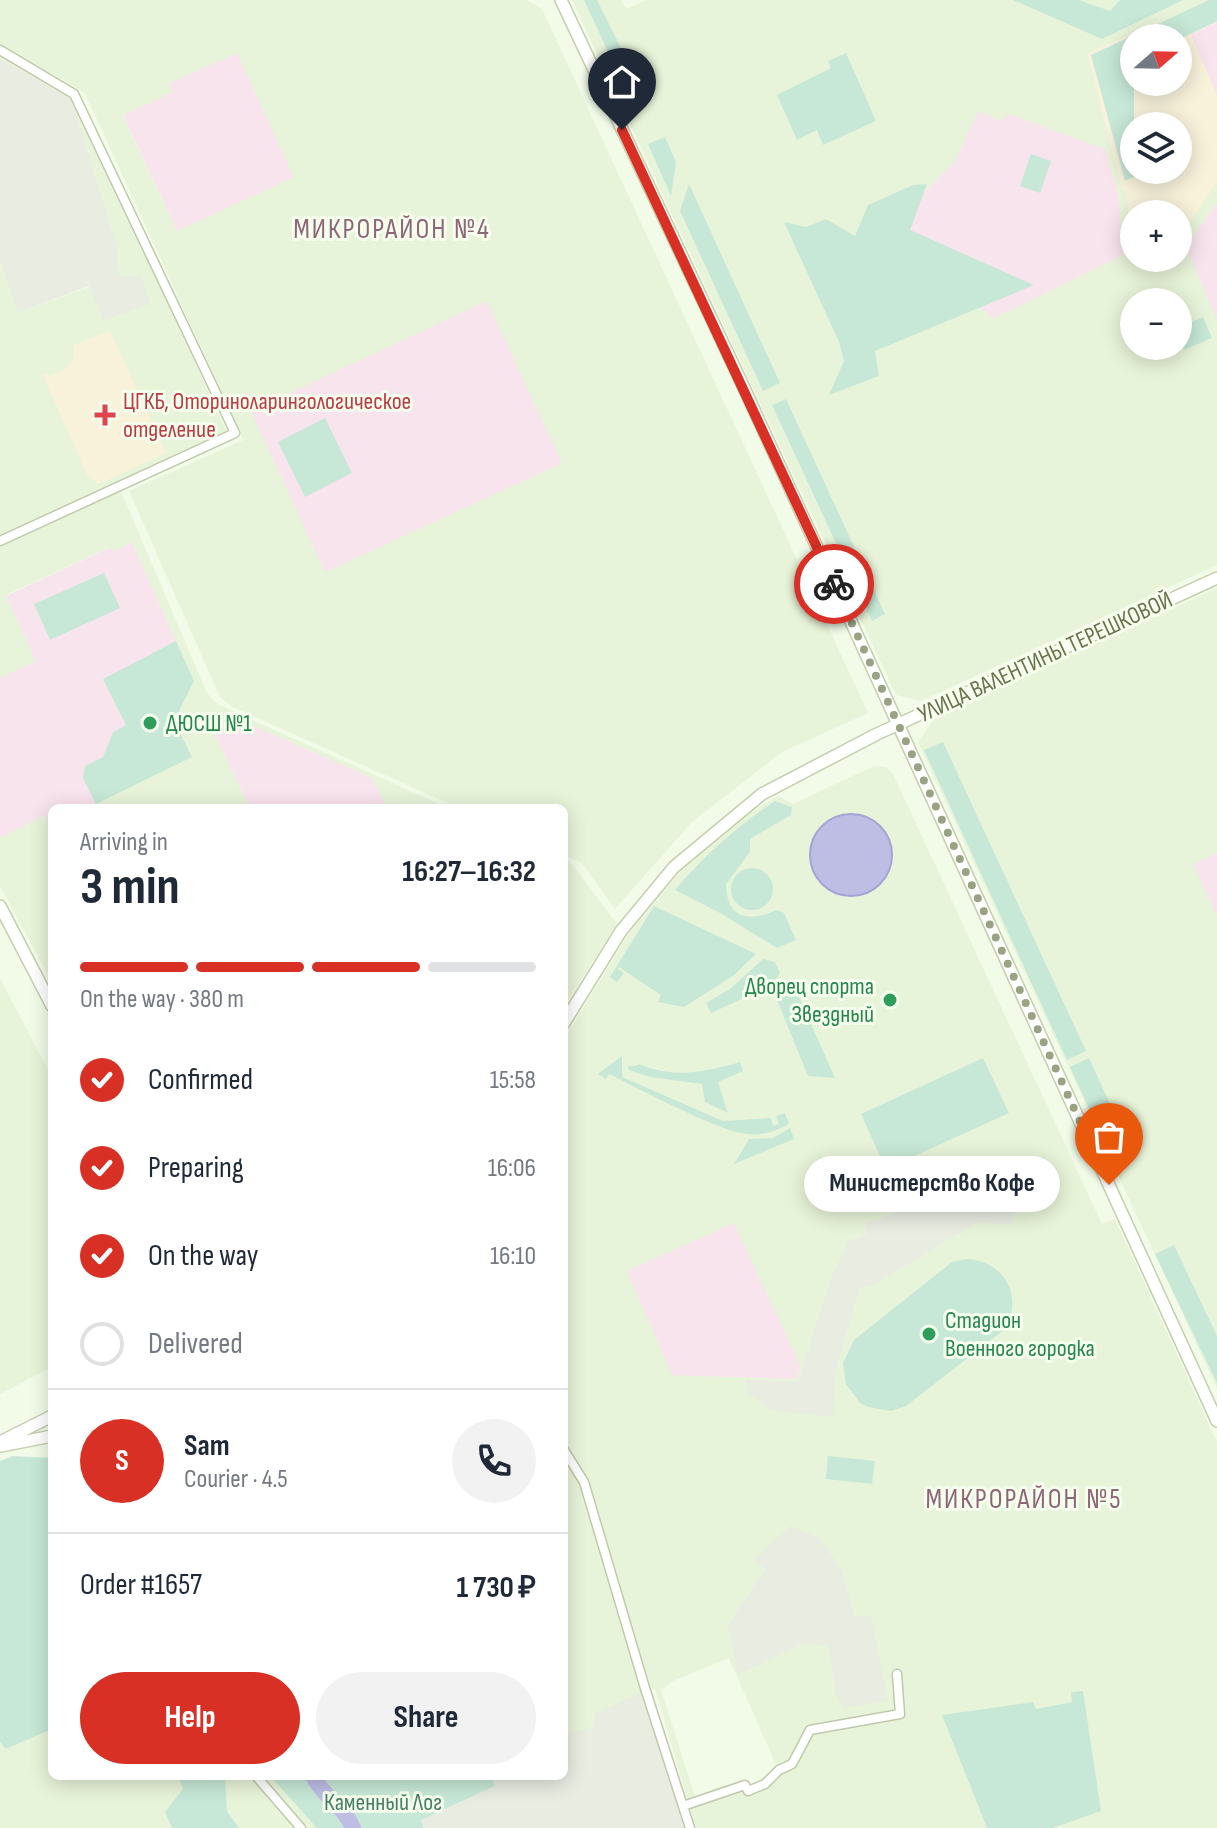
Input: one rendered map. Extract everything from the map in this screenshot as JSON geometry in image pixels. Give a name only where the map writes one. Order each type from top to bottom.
[{"type":"main road","points":[[561,0],[739,377],[1217,1421]]},
{"type":"main road","name":"УЛИЦА ВАЛЕНТИНЫ ТЕРЕШКОВОЙ","points":[[568,1017],[621,931],[674,867],[701,842],[775,786],[898,725],[1217,578]]},
{"type":"main road","points":[[0,906],[48,998]]},
{"type":"main road","points":[[0,1444],[48,1418]]},
{"type":"main road","points":[[0,1444],[48,1437]]},
{"type":"street","points":[[0,50],[74,94],[235,433],[0,541]]},
{"type":"street","points":[[568,1456],[584,1482],[690,1828]]},
{"type":"street","points":[[683,1806],[745,1785],[748,1791],[765,1784],[779,1770],[792,1764],[810,1730],[900,1714],[897,1674]]},
{"type":"street","points":[[259,1780],[301,1828]]},
{"type":"shaded area","points":[[0,0],[526,0],[542,9],[868,713],[782,752],[692,822],[615,909],[582,863],[568,857],[568,804],[450,804],[233,707],[220,697],[129,491],[243,440],[85,93],[0,44]],"holes":[[[172,93],[177,231],[123,116]]]},
{"type":"shaded area","points":[[572,0],[621,0],[626,9],[646,0],[1217,0],[1217,22],[1192,34],[1192,24],[1120,24],[1120,96],[1192,96],[1192,39],[1217,95],[1217,565],[921,701],[896,695]]},
{"type":"shaded area","points":[[1181,13],[1186,24],[1155,24]]},
{"type":"shaded area","points":[[1217,22],[1217,95],[1192,39],[1192,34]]},
{"type":"shaded area","points":[[1192,38],[1217,95],[1217,182],[1192,219],[1192,200],[1127,200],[1122,189],[1121,184],[1192,184],[1192,112],[1120,112],[1120,181],[1087,53],[1120,39],[1120,96],[1192,96]]},
{"type":"shaded area","points":[[0,53],[75,97],[229,437],[120,489],[207,693],[219,705],[439,804],[385,804],[372,778],[211,728],[248,804],[95,804],[191,757],[174,721],[194,681],[132,542],[115,552],[108,548],[6,595],[36,661],[0,678],[0,261],[17,313],[120,276],[116,243],[72,99],[0,59]]},
{"type":"shaded area","points":[[237,53],[294,177],[177,231],[123,115],[172,93],[168,84]]},
{"type":"shaded area","points":[[0,59],[72,99],[116,243],[120,276],[141,276],[150,304],[103,321],[89,286],[17,313],[0,261]]},
{"type":"shaded area","points":[[978,111],[999,121],[1009,114],[1106,150],[1118,194],[1120,256],[994,318],[950,287],[890,227],[956,160]]},
{"type":"shaded area","points":[[1217,202],[1217,320],[1192,261],[1192,238]]},
{"type":"shaded area","points":[[487,301],[562,463],[325,572],[251,411]]},
{"type":"shaded area","name":"ЦГКБ, Оториноларингологическое отделение","points":[[110,331],[166,453],[99,484],[88,477],[43,375],[64,370],[73,360],[73,345]]},
{"type":"shaded area","points":[[132,542],[194,681],[174,721],[192,757],[95,804],[48,804],[48,822],[45,815],[0,838],[0,678],[36,661],[6,596],[109,548],[116,551]]},
{"type":"shaded area","points":[[1217,588],[1217,853],[1194,864],[1217,916],[1217,1389],[918,742],[935,718]]},
{"type":"shaded area","points":[[229,715],[372,778],[385,804],[248,804],[211,728]]},
{"type":"shaded area","points":[[874,766],[886,767],[893,774],[1102,1224],[1115,1219],[1217,1442],[1217,1828],[696,1828],[655,1689],[642,1692],[593,1727],[568,1733],[568,1032],[628,935],[677,875],[742,817],[778,796],[793,804]],"holes":[[[935,1196],[950,1208],[978,1202],[1012,1225],[977,1223],[874,1285],[860,1288],[836,1371],[832,1417],[745,1391],[746,1380],[798,1381],[830,1279],[848,1241],[867,1234],[864,1224]],[[753,1561],[843,1573],[855,1616],[835,1693],[830,1647],[804,1643],[738,1674],[727,1626],[765,1569]],[[729,1658],[777,1767],[751,1785],[741,1780],[695,1796],[661,1690],[673,1681]]]},
{"type":"shaded area","points":[[45,815],[48,822],[48,976],[0,886],[0,838]]},
{"type":"shaded area","points":[[1217,853],[1217,916],[1193,864]]},
{"type":"shaded area","points":[[568,862],[617,924],[568,1001]]},
{"type":"shaded area","points":[[0,978],[48,1070],[48,1369],[0,1394]]},
{"type":"shaded area","points":[[920,1179],[926,1198],[934,1196],[950,1207],[978,1202],[1013,1205],[1012,1225],[977,1223],[874,1285],[860,1288],[836,1371],[833,1417],[771,1410],[745,1391],[746,1380],[798,1381],[830,1279],[848,1241],[867,1234],[864,1224],[915,1206],[908,1183]]},
{"type":"shaded area","points":[[734,1223],[801,1367],[797,1379],[672,1375],[627,1271]]},
{"type":"shaded area","points":[[790,1526],[820,1538],[843,1573],[855,1616],[871,1616],[888,1701],[843,1708],[835,1693],[829,1647],[804,1643],[738,1675],[727,1626],[765,1569],[753,1561]]},
{"type":"shaded area","points":[[642,1692],[685,1828],[423,1828],[420,1820],[495,1786],[493,1780],[568,1780],[568,1733],[593,1727],[594,1714]]},
{"type":"shaded area","points":[[48,1731],[48,1780],[180,1780],[184,1789],[166,1812],[172,1828],[0,1828],[0,1742],[6,1749]]},
{"type":"shaded area","points":[[225,1780],[274,1780],[317,1828],[239,1828],[227,1811]]},
{"type":"green space","points":[[584,0],[597,0],[630,66],[617,71]]},
{"type":"green space","points":[[1013,0],[1079,0],[1110,11],[1120,0],[1183,0],[1133,24],[1120,24],[1120,30],[1102,39]]},
{"type":"green space","points":[[1209,0],[1217,0],[1217,21],[1192,33],[1192,24],[1158,24]]},
{"type":"green space","points":[[1120,41],[1120,96],[1134,96],[1134,112],[1120,112],[1120,162],[1091,55]]},
{"type":"green space","points":[[846,53],[876,121],[823,145],[817,130],[797,140],[777,95],[831,68],[828,61]]},
{"type":"green space","points":[[665,137],[676,162],[671,196],[648,144]]},
{"type":"green space","points":[[1031,154],[1051,161],[1040,193],[1020,186]]},
{"type":"green space","points":[[689,184],[780,383],[763,391],[680,211]]},
{"type":"green space","points":[[927,184],[910,230],[1034,285],[875,351],[879,376],[829,395],[844,361],[839,342],[784,222],[806,227],[826,219],[855,236],[868,205],[913,185]]},
{"type":"green space","points":[[1203,317],[1212,338],[1192,347],[1192,322]]},
{"type":"green space","points":[[786,399],[885,614],[872,621],[772,405]]},
{"type":"green space","points":[[325,418],[352,473],[305,497],[278,442]]},
{"type":"green space","points":[[104,573],[120,608],[50,640],[34,604]]},
{"type":"green space","name":"ДЮСШ №1","points":[[176,641],[194,681],[174,721],[192,757],[96,804],[83,778],[85,766],[103,757],[113,732],[126,725],[103,679]]},
{"type":"green space","points":[[943,742],[1086,1051],[1067,1060],[924,750]]},
{"type":"green space","points":[[775,801],[792,807],[791,815],[750,839],[750,852],[726,884],[730,905],[741,915],[757,916],[777,910],[784,913],[796,940],[777,948],[675,890],[721,842]]},
{"type":"green space","points":[[752,868],[767,874],[773,889],[767,904],[752,910],[737,904],[731,889],[737,874]]},
{"type":"green space","points":[[654,906],[756,954],[733,976],[684,1007],[658,1002],[661,995],[619,967],[624,973],[617,982],[610,977]]},
{"type":"green space","points":[[763,959],[775,962],[780,973],[772,985],[711,1013],[706,1003],[730,989]]},
{"type":"green space","points":[[796,990],[835,1078],[808,1076],[777,1000]]},
{"type":"green space","points":[[622,1056],[622,1077],[723,1121],[771,1118],[773,1126],[779,1124],[776,1116],[785,1113],[789,1124],[764,1134],[734,1131],[609,1074],[606,1079],[598,1074]]},
{"type":"green space","points":[[983,1058],[1009,1113],[886,1169],[861,1114]]},
{"type":"green space","points":[[1089,1058],[1133,1154],[1114,1163],[1070,1067]]},
{"type":"green space","points":[[740,1062],[743,1071],[718,1082],[728,1113],[705,1102],[702,1084],[650,1077],[629,1070],[628,1066],[639,1064],[677,1073],[714,1069]]},
{"type":"green space","points":[[790,1128],[794,1139],[734,1164],[749,1139],[773,1138]]},
{"type":"green space","points":[[1174,1245],[1217,1336],[1217,1383],[1155,1254]]},
{"type":"green space","name":"Стадион Военного городка","points":[[967,1259],[991,1266],[1007,1282],[1012,1304],[1005,1329],[906,1406],[891,1411],[860,1403],[846,1384],[843,1363],[854,1340],[952,1262]]},
{"type":"green space","points":[[13,1456],[48,1458],[48,1731],[6,1749],[0,1742],[0,1461]]},
{"type":"green space","points":[[828,1456],[875,1461],[872,1484],[826,1479]]},
{"type":"green space","points":[[1083,1691],[1101,1811],[1053,1828],[987,1828],[942,1715],[1033,1702],[1036,1709],[1072,1702],[1071,1692]]},
{"type":"green space","points":[[180,1780],[225,1780],[227,1811],[239,1828],[172,1828],[165,1812],[183,1789]]},
{"type":"green space","name":"Каменный Лог","points":[[274,1780],[493,1780],[495,1786],[421,1820],[423,1828],[317,1828]]},
{"type":"water","points":[[851,814],[867,817],[880,826],[889,839],[892,855],[889,871],[880,884],[867,893],[851,896],[835,893],[822,884],[813,871],[810,855],[813,839],[822,826],[835,817]]},
{"type":"waterway","points":[[316,1780],[353,1828]]},
{"type":"way so far","points":[[834,584],[1109,1185]]},
{"type":"place","name":"ЦГКБ, Оториноларингологическое отделение","points":[[105,415]]},
{"type":"place","name":"ДЮСШ №1","points":[[150,723]]},
{"type":"place","name":"Дворец спорта Звездный","points":[[890,1000]]},
{"type":"place","name":"Министерство Кофе","points":[[1109,1185]]},
{"type":"place","name":"Стадион Военного городка","points":[[929,1334]]},
{"type":"district","name":"МИКРОРАЙОН №4","points":[[392,229]]},
{"type":"district","name":"МИКРОРАЙОН №5","points":[[1024,1499]]},
{"type":"route","points":[[622,130],[834,584]]}]
